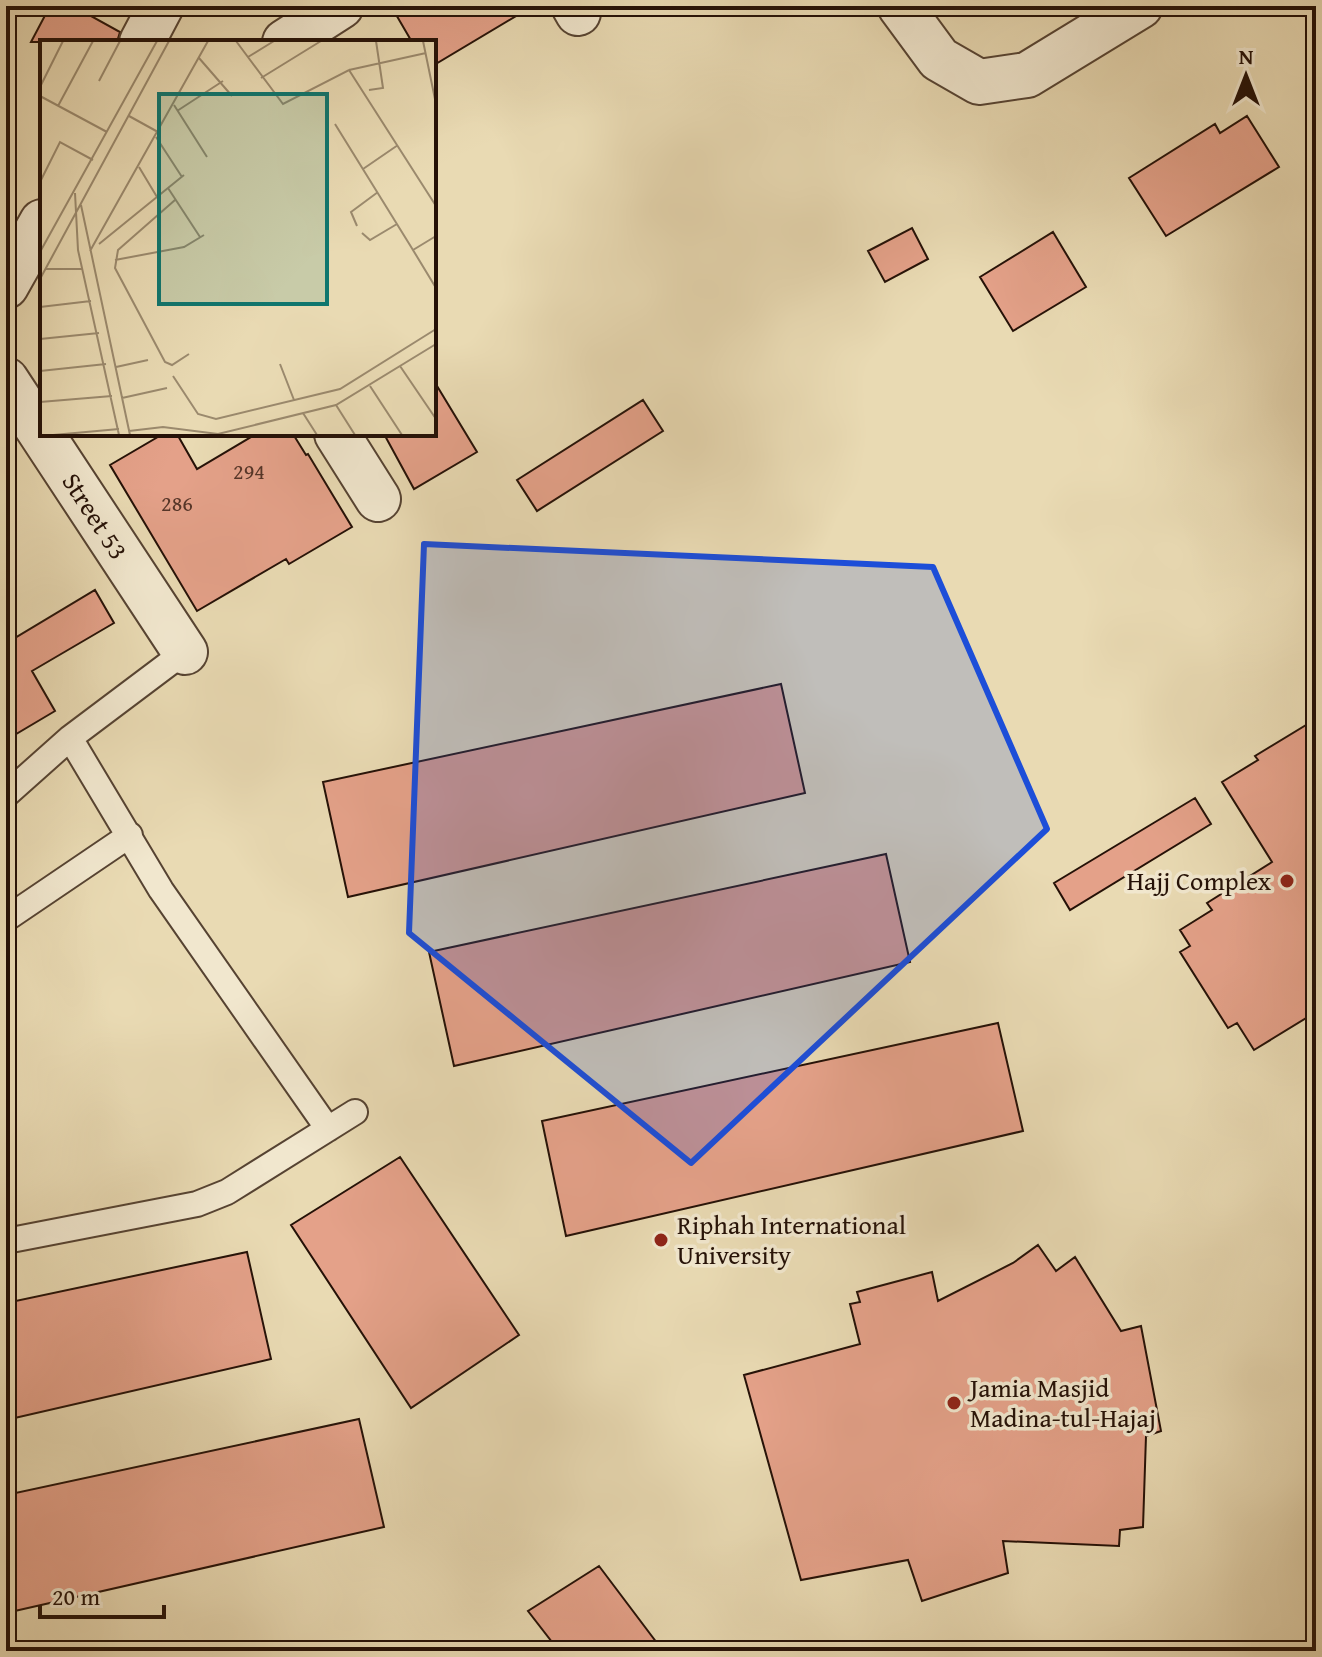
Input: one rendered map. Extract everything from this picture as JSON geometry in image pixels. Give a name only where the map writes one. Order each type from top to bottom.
[{"type":"street","points":[[143,40],[161,6]]},
{"type":"street","points":[[288,40],[341,6]]},
{"type":"street","points":[[900,6],[939,59],[979,82],[1027,75],[1140,6]]},
{"type":"street","points":[[6,286],[40,226]]},
{"type":"street","name":"Street 53","points":[[6,380],[40,428]]},
{"type":"street","name":"Street 53","points":[[45,436],[193,646]]},
{"type":"street","points":[[338,436],[378,499]]},
{"type":"lane","points":[[6,795],[70,738],[193,646]]},
{"type":"lane","points":[[70,738],[161,890],[328,1129]]},
{"type":"lane","points":[[6,919],[130,835]]},
{"type":"lane","points":[[6,1241],[197,1204],[227,1192],[355,1112]]},
{"type":"highlighted area","points":[[424,544],[933,567],[1047,829],[691,1163],[409,933]]},
{"type":"building","points":[[50,6],[73,6],[120,32],[118,40],[31,42]]},
{"type":"building","points":[[391,6],[533,6],[436,64],[436,40],[411,40]]},
{"type":"building","points":[[1247,116],[1279,167],[1166,236],[1129,178],[1215,124],[1220,133]]},
{"type":"building","points":[[912,228],[928,259],[885,282],[868,251]]},
{"type":"building","points":[[1053,232],[1086,287],[1013,331],[980,277]]},
{"type":"building","points":[[436,384],[477,452],[414,489],[385,436],[436,436]]},
{"type":"building","points":[[643,400],[663,431],[537,511],[517,480]]},
{"type":"building","points":[[160,436],[178,436],[197,469],[253,436],[294,436],[352,527],[289,564],[286,559],[197,611],[110,465]]},
{"type":"building","points":[[95,590],[114,623],[32,671],[55,711],[6,740],[6,627],[13,639]]},
{"type":"building","points":[[781,684],[805,793],[348,897],[323,782]]},
{"type":"building","name":"Hajj Complex","points":[[1316,719],[1316,847],[1308,874],[1316,887],[1316,1012],[1254,1050],[1237,1023],[1228,1028],[1180,952],[1190,946],[1180,930],[1212,910],[1207,903],[1272,862],[1222,782],[1258,760],[1255,756]]},
{"type":"building","points":[[1195,798],[1211,824],[1070,910],[1054,883]]},
{"type":"building","points":[[886,854],[910,962],[454,1066],[429,952]]},
{"type":"building","points":[[998,1023],[1023,1131],[566,1236],[542,1121]]},
{"type":"building","points":[[400,1157],[519,1335],[411,1408],[291,1225]]},
{"type":"building","name":"Jamia Masjid Madina-tul-Hajaj","points":[[1038,1245],[1056,1271],[1075,1257],[1121,1331],[1141,1326],[1161,1431],[1146,1436],[1143,1527],[1120,1530],[1119,1546],[1003,1541],[1008,1573],[922,1601],[908,1560],[801,1580],[744,1375],[860,1344],[850,1304],[860,1302],[857,1292],[932,1272],[938,1301],[1013,1263]]},
{"type":"building","points":[[247,1252],[271,1359],[6,1420],[6,1303]]},
{"type":"building","points":[[359,1419],[384,1527],[6,1613],[6,1495]]},
{"type":"building","points":[[599,1566],[663,1651],[559,1651],[528,1611]]},
{"type":"place","name":"Hajj Complex","points":[[1287,881]]},
{"type":"place","name":"Riphah International University","points":[[661,1240]]},
{"type":"place","name":"Jamia Masjid Madina-tul-Hajaj","points":[[954,1403]]}]
